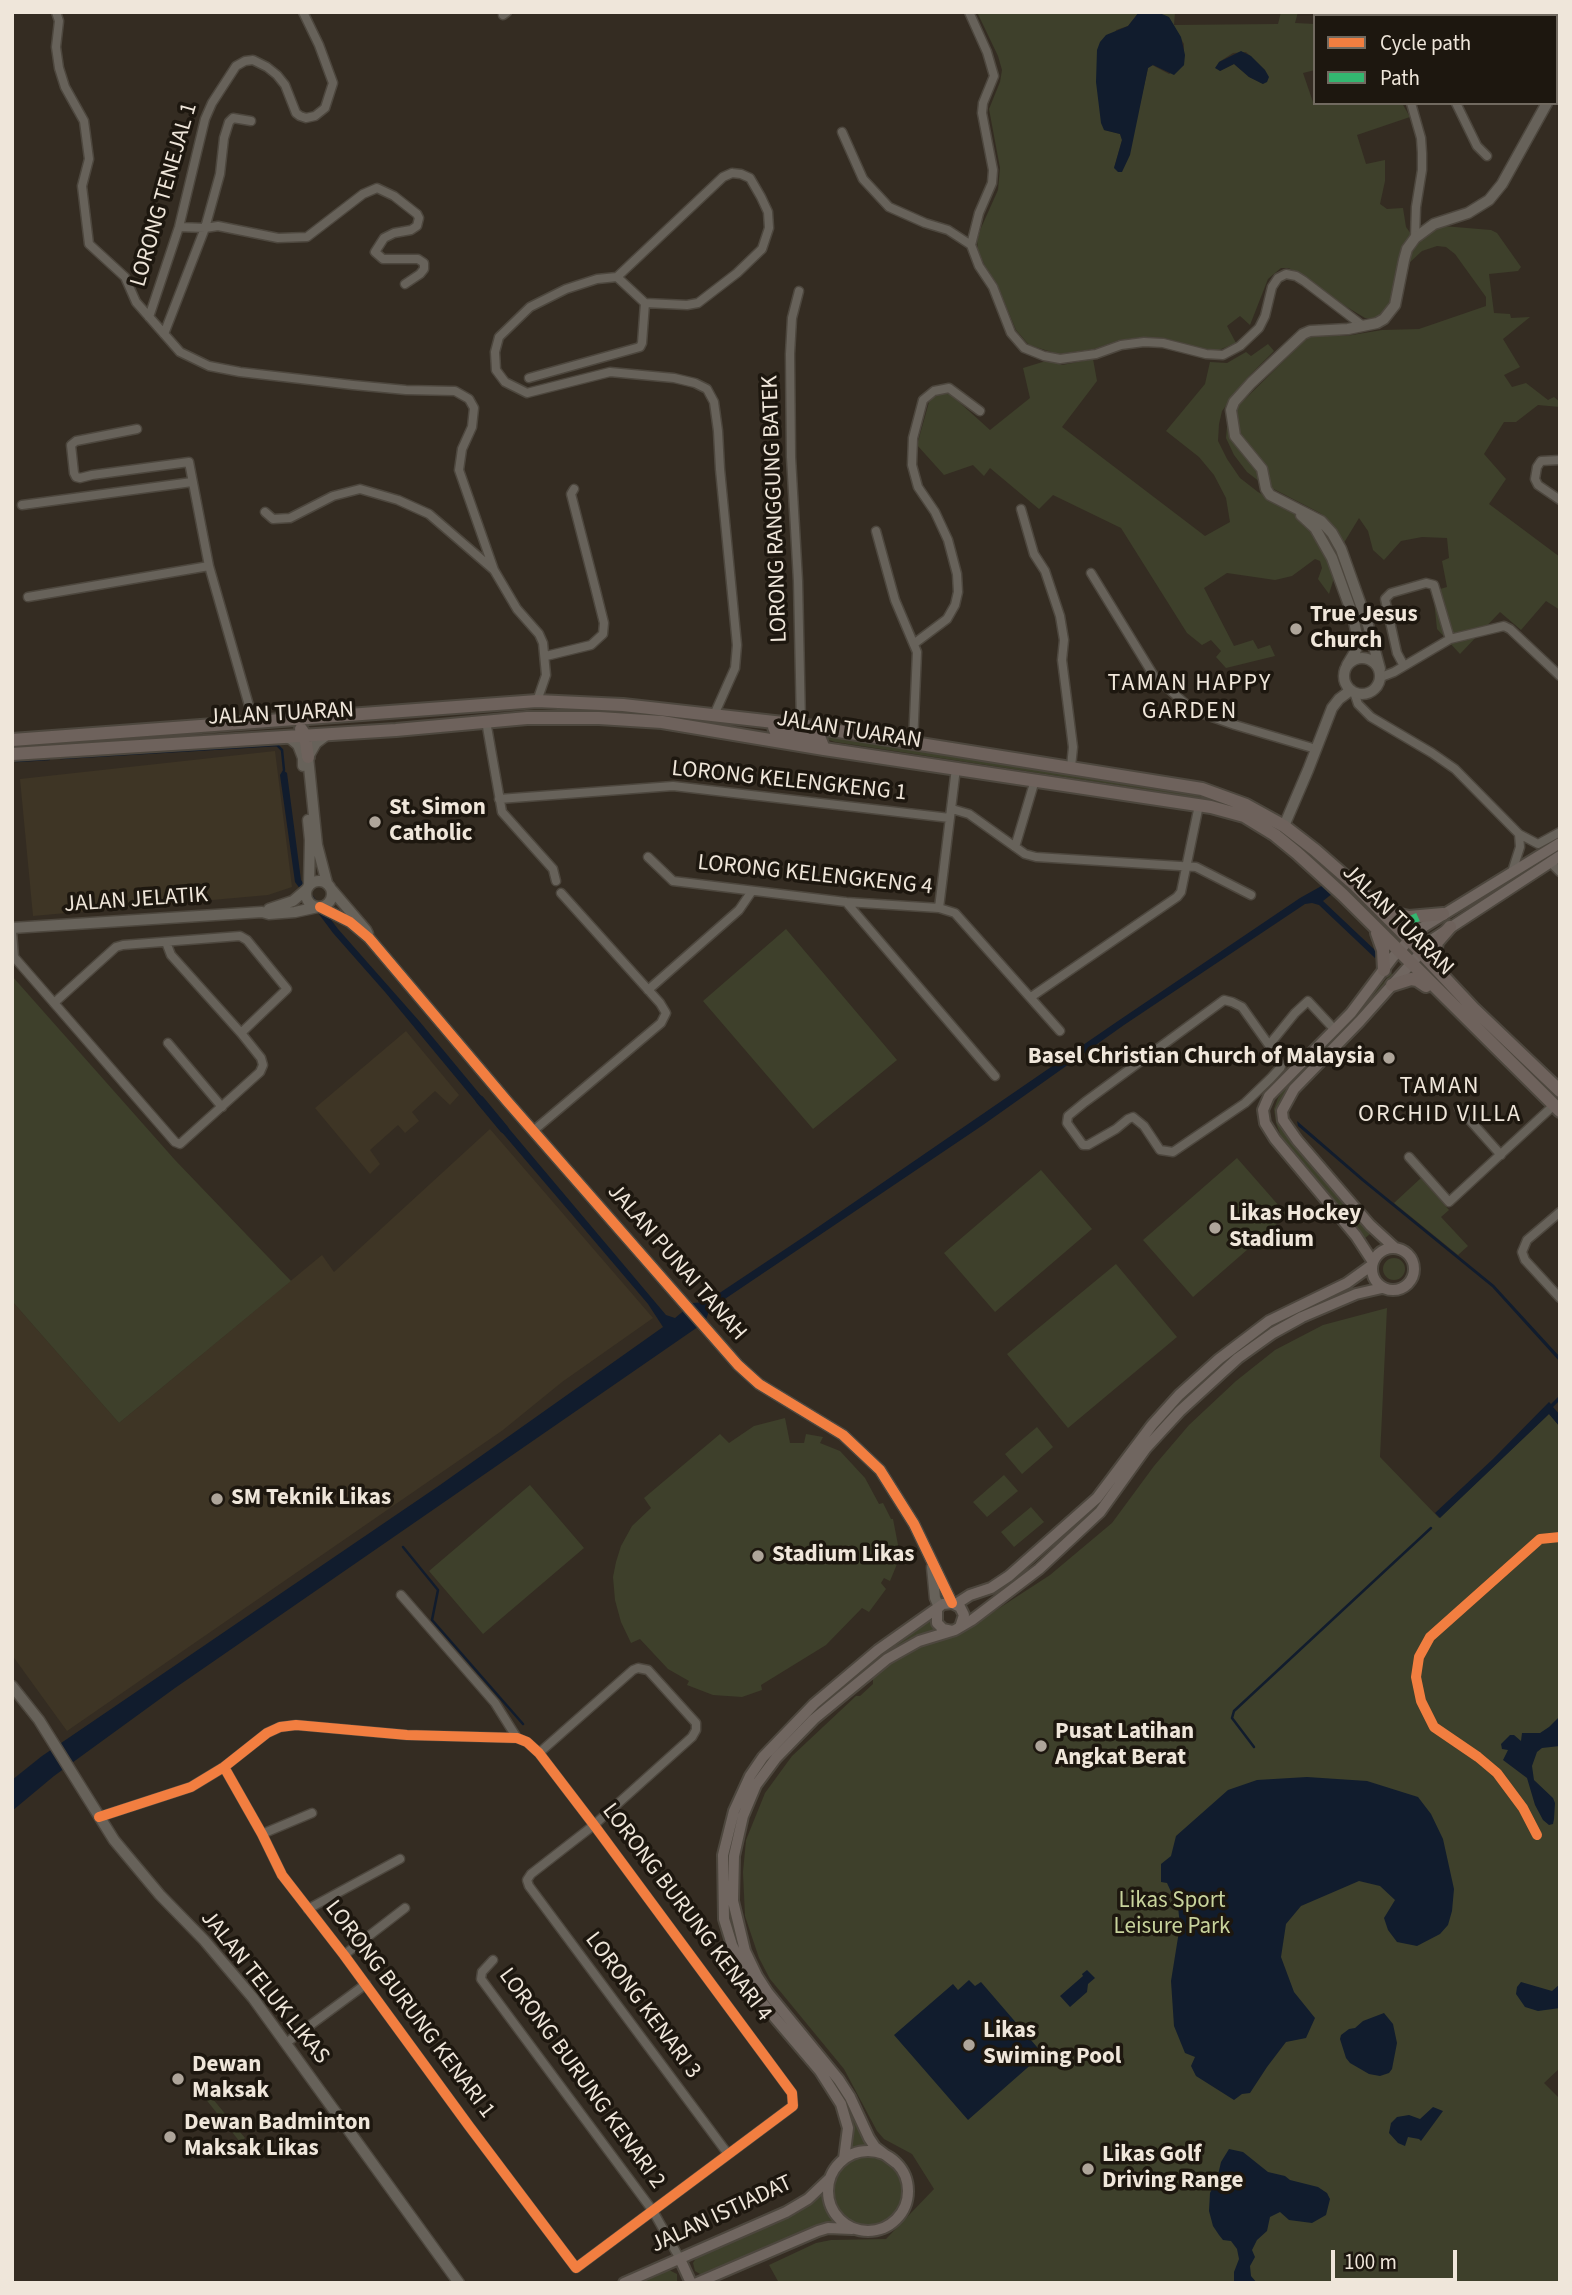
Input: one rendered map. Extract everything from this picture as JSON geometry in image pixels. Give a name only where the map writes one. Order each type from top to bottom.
[{"type":"main road","name":"JALAN TUARAN","points":[[12,739],[537,701],[623,705],[802,725],[1202,789],[1246,804],[1284,826],[1315,850],[1355,885],[1560,1091]]},
{"type":"main road","name":"JALAN TUARAN","points":[[12,754],[486,721],[562,717],[645,720],[1199,805],[1244,816],[1275,835],[1343,895],[1557,1108]]},
{"type":"main road","points":[[780,723],[774,727],[776,732],[820,740],[824,749]]},
{"type":"main road","points":[[211,726],[239,728],[294,725],[305,735],[308,757]]},
{"type":"main road","points":[[1244,816],[1271,826],[1284,826]]},
{"type":"main road","points":[[1382,1288],[1372,1275],[1372,1263],[1356,1236],[1275,1139],[1265,1123],[1264,1110],[1269,1096],[1352,1013],[1398,951],[1420,929],[1560,843]]},
{"type":"main road","points":[[697,2283],[828,2228],[869,2231],[881,2229],[902,2213],[907,2200],[908,2187],[904,2174],[896,2163],[875,2147],[839,2080],[786,2017],[757,1976],[745,1951],[733,1900],[734,1856],[743,1816],[757,1785],[790,1743],[887,1659],[919,1641],[956,1629],[1004,1597],[1039,1569],[1100,1512],[1157,1435],[1238,1358],[1273,1333],[1302,1317],[1356,1294],[1382,1288],[1401,1289],[1411,1281],[1414,1267],[1408,1254],[1395,1248],[1370,1225],[1297,1140],[1283,1120],[1282,1111],[1294,1089],[1433,939],[1555,859]]},
{"type":"main road","points":[[1355,885],[1396,914],[1418,917],[1443,914]]},
{"type":"main road","points":[[1370,923],[1381,941],[1384,970]]},
{"type":"main road","points":[[1439,972],[1435,953],[1437,943],[1450,927]]},
{"type":"main road","points":[[1392,985],[1411,979],[1417,980],[1450,1010],[1464,1017]]},
{"type":"main road","points":[[844,2160],[848,2128],[841,2104],[820,2071],[758,1999],[732,1945],[724,1919],[723,1854],[741,1794],[763,1757],[814,1704],[927,1614],[947,1602],[954,1603],[990,1588],[1009,1576],[1090,1505],[1152,1424],[1219,1359],[1269,1321],[1347,1283],[1372,1263],[1381,1251],[1395,1248]]},
{"type":"main road","points":[[954,1603],[964,1615],[956,1629]]},
{"type":"main road","points":[[938,1609],[937,1623],[943,1629],[956,1629]]},
{"type":"main road","points":[[855,2229],[835,2214],[828,2190],[831,2177],[844,2160],[856,2153],[884,2155],[896,2163]]},
{"type":"main road","name":"JALAN ISTIADAT","points":[[624,2283],[799,2206],[817,2193],[831,2177]]},
{"type":"main road","points":[[680,2259],[691,2283]]},
{"type":"street","points":[[56,12],[59,21],[56,47],[59,68],[65,87],[84,121],[89,159],[82,186],[89,244],[125,277],[130,293],[180,352],[219,368],[352,385],[455,391],[469,398],[474,408],[472,428],[462,449],[459,470],[494,570],[508,595],[544,643],[547,675],[537,701]]},
{"type":"street","name":"LORONG TENEJAL 1","points":[[149,317],[179,227],[205,119],[236,66],[253,60],[267,67],[285,85],[296,113],[300,116],[314,116],[325,108],[333,83],[303,12]]},
{"type":"street","points":[[969,12],[987,52],[993,76],[982,113],[993,170],[992,183],[979,213],[971,246]]},
{"type":"street","points":[[1412,105],[1422,145],[1415,238]]},
{"type":"street","points":[[1457,105],[1477,146],[1487,156]]},
{"type":"street","points":[[1284,826],[1332,708],[1339,699],[1352,691],[1366,694],[1372,692],[1376,688],[1380,673],[1368,625],[1336,539],[1321,521],[1270,495],[1262,469],[1235,436],[1231,410],[1234,402],[1251,383],[1303,334],[1310,331],[1348,329],[1384,319],[1395,305],[1407,249],[1415,238],[1434,224],[1483,205],[1494,194],[1546,105]]},
{"type":"street","points":[[164,334],[205,228],[220,174],[224,138],[229,122],[233,118],[251,121]]},
{"type":"street","points":[[842,132],[863,179],[889,207],[948,230],[971,246],[1012,333],[1024,348],[1044,356],[1060,359],[1096,354],[1121,345],[1144,342],[1223,355],[1252,337],[1265,316],[1272,287],[1278,278],[1286,274],[1304,281],[1363,326]]},
{"type":"street","points":[[617,277],[645,303],[698,303],[737,273],[762,249],[769,228],[768,212],[750,178],[732,173],[723,177],[617,277],[597,279],[566,289],[530,307],[499,337],[495,352],[496,370],[505,383],[527,393],[610,372],[674,378],[708,389],[714,402],[718,431],[737,645],[735,668],[714,715]]},
{"type":"street","points":[[179,227],[218,226],[278,238],[307,237],[363,194],[377,188],[394,196],[419,218],[417,226],[411,230],[384,238],[375,252],[383,260],[418,259],[424,263],[424,270],[405,284]]},
{"type":"street","name":"LORONG RANGGUNG BATEK","points":[[799,291],[792,318],[790,354],[791,457],[799,581],[802,725]]},
{"type":"street","points":[[529,378],[640,347],[645,303]]},
{"type":"street","points":[[915,643],[947,619],[955,605],[958,592],[957,574],[948,540],[935,512],[918,487],[912,465],[913,438],[923,400],[934,391],[948,388],[981,411]]},
{"type":"street","points":[[137,429],[76,441],[71,445],[76,477],[189,462],[209,566],[254,723]]},
{"type":"street","points":[[1560,460],[1541,461],[1535,480],[1560,500]]},
{"type":"street","points":[[22,505],[192,482]]},
{"type":"street","points":[[265,512],[273,519],[290,518],[333,496],[359,489],[398,500],[429,514],[494,570]]},
{"type":"street","points":[[546,656],[591,645],[604,634],[601,611],[571,494],[574,489]]},
{"type":"street","points":[[1290,505],[1307,520],[1326,545],[1340,576],[1357,636],[1355,654],[1347,665],[1344,676],[1358,704],[1371,718],[1432,752],[1455,769],[1518,834],[1541,844],[1560,832]]},
{"type":"street","points":[[1021,509],[1034,554],[1045,571],[1060,616],[1064,640],[1062,660],[1073,747],[1071,767]]},
{"type":"street","points":[[876,531],[895,600],[917,652],[913,743]]},
{"type":"street","points":[[1326,545],[1336,539]]},
{"type":"street","points":[[28,597],[209,566]]},
{"type":"street","points":[[1091,573],[1154,676],[1188,706],[1235,725],[1317,749]]},
{"type":"street","points":[[1404,666],[1397,653],[1385,599],[1391,593],[1426,583],[1434,585],[1450,639]]},
{"type":"street","points":[[1380,673],[1404,666],[1450,639],[1504,626],[1560,676]]},
{"type":"street","points":[[1347,665],[1362,657],[1373,660],[1380,673]]},
{"type":"street","points":[[486,721],[502,812],[546,859],[555,872],[556,881]]},
{"type":"street","points":[[319,907],[330,902],[329,887],[317,845],[308,757],[316,743],[332,733]]},
{"type":"street","points":[[280,736],[294,741],[303,758],[310,840],[307,901],[350,922],[369,938]]},
{"type":"street","points":[[939,908],[956,768]]},
{"type":"street","points":[[1015,847],[1035,780]]},
{"type":"street","name":"LORONG KELENGKENG 1","points":[[499,799],[673,786],[950,818]]},
{"type":"street","points":[[1031,997],[1177,897],[1181,892],[1199,805]]},
{"type":"street","points":[[952,809],[969,814],[1025,854],[1044,859],[1187,866],[1210,873],[1251,895]]},
{"type":"street","points":[[1512,872],[1520,847],[1518,834]]},
{"type":"street","name":"LORONG KELENGKENG 4","points":[[648,857],[673,881],[846,902],[939,908],[956,913],[1060,1031]]},
{"type":"street","points":[[1555,859],[1560,872]]},
{"type":"street","points":[[308,887],[319,881],[329,887],[366,929],[369,938]]},
{"type":"street","name":"JALAN JELATIK","points":[[12,930],[262,912],[293,901],[308,887]]},
{"type":"street","points":[[648,990],[739,910],[752,891]]},
{"type":"street","points":[[533,1131],[661,1023],[666,1013],[561,892]]},
{"type":"street","points":[[846,902],[995,1076]]},
{"type":"street","name":"JALAN JELATIK","points":[[262,912],[295,912],[319,907]]},
{"type":"street","points":[[12,930],[14,957],[175,1142],[180,1144],[260,1072],[263,1065],[261,1058],[241,1033],[171,955],[166,942]]},
{"type":"street","points":[[54,1003],[117,947],[240,936],[244,937],[286,989],[241,1033]]},
{"type":"street","name":"JALAN PUNAI TANAH","points":[[369,938],[706,1330],[759,1384],[833,1427],[880,1470],[905,1507],[954,1603]]},
{"type":"street","points":[[1224,1000],[1242,1007],[1269,1045],[1280,1067],[1271,1078],[1245,1103],[1173,1152],[1160,1150],[1144,1126],[1133,1117],[1088,1145],[1083,1145],[1067,1123],[1068,1116],[1076,1109],[1224,1000]]},
{"type":"street","points":[[1269,1045],[1308,1001],[1335,1030]]},
{"type":"street","points":[[168,1043],[222,1107]]},
{"type":"street","points":[[1458,1108],[1501,1155]]},
{"type":"street","points":[[1409,1157],[1449,1202],[1557,1108]]},
{"type":"street","points":[[1560,1212],[1527,1240],[1522,1252],[1525,1260],[1560,1298]]},
{"type":"street","name":"JALAN PUNAI TANAH","points":[[932,1563],[938,1609]]},
{"type":"street","points":[[401,1595],[495,1703],[517,1738]]},
{"type":"street","points":[[539,1753],[638,1668],[648,1670],[696,1723],[692,1737],[594,1825]]},
{"type":"street","name":"JALAN TELUK LIKAS","points":[[12,1686],[39,1720],[114,1840],[230,1969],[459,2283]]},
{"type":"street","points":[[99,1817],[191,1787],[224,1767],[267,1733],[280,1727],[296,1725],[407,1735],[517,1738]]},
{"type":"street","name":"LORONG BURUNG KENARI 4","points":[[517,1738],[527,1742],[539,1753],[792,2093],[793,2106],[729,2154]]},
{"type":"street","name":"LORONG BURUNG KENARI 1","points":[[224,1767],[282,1875],[576,2268],[653,2211]]},
{"type":"street","points":[[262,1834],[312,1813]]},
{"type":"street","name":"LORONG KENARI 3","points":[[594,1825],[531,1874],[527,1880],[529,1886],[729,2154]]},
{"type":"street","points":[[308,1909],[400,1859]]},
{"type":"street","points":[[344,1955],[405,1908]]},
{"type":"street","name":"LORONG BURUNG KENARI 2","points":[[494,1961],[482,1972],[481,1979],[653,2211],[680,2259]]},
{"type":"street","name":"LORONG BURUNG KENARI 1","points":[[286,2043],[366,1984]]},
{"type":"street","points":[[653,2211],[729,2154]]},
{"type":"shaded area","points":[[275,751],[292,887],[268,895],[33,916],[20,779]]},
{"type":"shaded area","points":[[406,1031],[459,1095],[450,1105],[435,1091],[412,1112],[419,1121],[405,1133],[398,1125],[370,1150],[380,1164],[370,1174],[315,1108]]},
{"type":"shaded area","name":"SM Teknik Likas","points":[[490,1129],[653,1318],[562,1382],[503,1430],[67,1731],[12,1655],[12,1301],[119,1423],[322,1255],[334,1272]]},
{"type":"green space","points":[[977,12],[1139,12],[1128,26],[1116,30],[1104,130],[1120,134],[1122,140],[1114,168],[1131,143],[1148,68],[1152,65],[1169,74],[1184,65],[1184,44],[1169,18],[1157,12],[1175,12],[1174,25],[1278,24],[1281,12],[1298,12],[1295,23],[1313,24],[1313,70],[1303,73],[1313,105],[1403,105],[1410,117],[1357,135],[1366,164],[1385,160],[1385,181],[1380,204],[1387,209],[1403,208],[1406,227],[1411,234],[1401,249],[1393,300],[1383,315],[1374,319],[1365,318],[1332,298],[1298,272],[1281,268],[1268,279],[1250,325],[1240,316],[1227,326],[1236,343],[1219,350],[1207,350],[1164,338],[1143,337],[1119,340],[1094,349],[1058,354],[1029,345],[1016,330],[997,284],[978,250],[977,240],[998,190],[1000,168],[989,109],[1002,70]],"holes":[[[1246,52],[1265,70],[1263,84],[1249,77],[1234,64],[1220,71],[1219,62],[1233,53]]]},
{"type":"green space","points":[[1443,226],[1491,230],[1497,233],[1521,267],[1518,271],[1489,274],[1494,313],[1510,314],[1511,318],[1530,317],[1503,339],[1520,367],[1504,375],[1512,387],[1526,383],[1548,400],[1554,397],[1560,402],[1560,407],[1538,405],[1516,422],[1504,422],[1484,454],[1506,479],[1489,504],[1560,557],[1560,610],[1546,601],[1521,630],[1500,612],[1460,654],[1437,629],[1433,591],[1447,587],[1442,561],[1449,558],[1447,538],[1422,537],[1401,541],[1384,560],[1373,550],[1368,531],[1359,518],[1342,546],[1328,520],[1320,513],[1260,482],[1247,472],[1234,455],[1226,438],[1227,426],[1238,406],[1307,338],[1419,329],[1486,306],[1486,297],[1455,254],[1446,247],[1437,246],[1422,251],[1407,265],[1416,244],[1427,234]]},
{"type":"green space","points":[[1268,344],[1274,351],[1247,378],[1222,411],[1218,441],[1240,478],[1258,492],[1309,521],[1334,565],[1334,578],[1329,594],[1318,579],[1322,568],[1320,561],[1315,559],[1292,576],[1275,580],[1227,573],[1204,588],[1234,646],[1253,640],[1258,649],[1270,645],[1275,656],[1226,668],[1216,657],[1221,651],[1211,640],[1202,645],[1187,633],[1121,528],[1053,495],[1039,509],[990,468],[984,476],[973,465],[944,475],[917,445],[929,402],[937,394],[949,393],[990,430],[1030,398],[1023,368],[1049,360],[1062,365],[1093,359],[1097,381],[1062,427],[1205,536],[1230,522],[1226,498],[1214,475],[1199,457],[1166,431],[1205,384],[1210,362],[1227,363],[1246,352],[1251,356]]},
{"type":"green space","points":[[778,729],[1189,791],[1257,813],[1325,863],[1397,934],[1391,932],[1323,865],[1285,834],[1271,824],[1214,802],[835,742]]},
{"type":"green space","points":[[786,929],[897,1060],[813,1129],[703,1001]]},
{"type":"green space","points":[[1391,973],[1394,975],[1363,1012],[1289,1087],[1276,1111],[1278,1122],[1288,1137],[1370,1234],[1364,1239],[1283,1142],[1274,1109],[1287,1085],[1361,1010]]},
{"type":"green space","points":[[12,976],[175,1160],[291,1281],[119,1423],[12,1301]]},
{"type":"green space","name":"Likas Hockey Stadium","points":[[1237,1158],[1287,1215],[1193,1297],[1143,1240]]},
{"type":"green space","points":[[1041,1170],[1092,1229],[995,1312],[944,1253]]},
{"type":"green space","points":[[1421,1178],[1449,1210],[1441,1217],[1468,1246],[1458,1255],[1394,1203]]},
{"type":"green space","points":[[1394,1258],[1402,1261],[1405,1269],[1402,1277],[1394,1280],[1386,1277],[1383,1269],[1386,1261]]},
{"type":"green space","points":[[1116,1264],[1177,1337],[1068,1428],[1007,1354]]},
{"type":"green space","name":"Likas Sport Leisure Park","points":[[1387,1308],[1380,1457],[1439,1518],[1549,1414],[1560,1427],[1560,2068],[1544,2083],[1560,2099],[1560,2283],[779,2283],[769,2265],[816,2243],[831,2240],[886,2239],[934,2189],[912,2154],[884,2139],[877,2131],[844,2069],[770,1979],[759,1958],[745,1916],[743,1872],[746,1840],[765,1793],[792,1756],[856,1696],[860,1696],[873,1684],[873,1677],[891,1660],[924,1643],[961,1633],[1050,1575],[1112,1523],[1154,1466],[1189,1425],[1236,1381],[1275,1350],[1323,1325]]},
{"type":"green space","name":"Stadium Likas","points":[[785,1418],[790,1443],[804,1443],[806,1434],[823,1437],[820,1443],[840,1451],[865,1478],[879,1504],[883,1503],[893,1519],[899,1550],[897,1564],[890,1581],[884,1578],[881,1583],[886,1589],[869,1612],[862,1608],[826,1645],[761,1685],[762,1690],[742,1697],[713,1695],[687,1685],[689,1681],[668,1669],[640,1639],[631,1643],[615,1600],[613,1577],[616,1562],[632,1526],[651,1508],[644,1498],[720,1434],[729,1443],[754,1426]]},
{"type":"green space","points":[[1037,1427],[1053,1447],[1022,1474],[1005,1454]]},
{"type":"green space","points":[[1004,1475],[1018,1491],[987,1517],[973,1502]]},
{"type":"green space","points":[[530,1485],[584,1548],[483,1634],[429,1571]]},
{"type":"green space","points":[[1031,1507],[1044,1522],[1014,1547],[1001,1532]]},
{"type":"green space","points":[[929,1618],[936,1631],[871,1665],[884,1652]]},
{"type":"green space","points":[[843,1685],[845,1688],[773,1756],[732,1843],[741,1949],[841,2088],[871,2149],[851,2151],[852,2126],[841,2093],[762,1996],[745,1967],[732,1929],[727,1888],[728,1845],[755,1775],[795,1727]]},
{"type":"green space","points":[[208,2093],[245,2138],[239,2144],[212,2156],[207,2154],[204,2148],[206,2145],[210,2154],[240,2142],[204,2097]]},
{"type":"green space","points":[[867,2157],[892,2167],[902,2192],[892,2217],[867,2227],[842,2217],[832,2192],[842,2167]]},
{"type":"green space","points":[[823,2193],[825,2207],[834,2222],[815,2226],[706,2274],[695,2271],[693,2263],[698,2255],[793,2214]]},
{"type":"green space","points":[[667,2269],[677,2274],[677,2283],[635,2283]]},
{"type":"water","points":[[1139,12],[1157,12],[1169,17],[1181,37],[1184,65],[1174,75],[1153,65],[1148,68],[1130,155],[1122,172],[1118,172],[1114,168],[1122,140],[1120,134],[1104,130],[1101,123],[1096,82],[1097,50],[1106,35],[1128,26]]},
{"type":"water","points":[[1241,51],[1251,56],[1265,70],[1269,77],[1267,82],[1263,84],[1249,77],[1234,64],[1220,71],[1215,68],[1219,62]]},
{"type":"water","points":[[283,770],[287,773],[301,880],[338,929],[488,1104],[482,1109],[333,933],[295,882],[280,775]]},
{"type":"water","points":[[1325,884],[1333,893],[1323,901],[1377,952],[1375,958],[1319,905],[1305,904],[710,1309],[705,1322],[175,1688],[54,1776],[12,1811],[12,1780],[42,1756],[440,1485],[663,1327],[648,1304],[494,1123],[500,1118],[666,1315],[675,1318],[693,1303],[706,1302],[805,1236],[1118,1021],[1300,898]]},
{"type":"water","points":[[1297,1121],[1494,1285],[1560,1357],[1560,1362],[1492,1287],[1362,1181],[1298,1126]]},
{"type":"water","points":[[1560,1395],[1560,1400],[1553,1407],[1560,1415],[1560,1427],[1549,1414],[1440,1518],[1435,1513],[1549,1402],[1551,1404]]},
{"type":"water","points":[[1560,1716],[1560,1746],[1542,1748],[1537,1752],[1532,1766],[1534,1780],[1555,1803],[1553,1824],[1549,1825],[1535,1805],[1527,1778],[1503,1760],[1508,1750],[1502,1749],[1501,1744],[1510,1735],[1521,1741],[1522,1733],[1540,1733]]},
{"type":"water","points":[[1307,1777],[1367,1781],[1418,1797],[1431,1814],[1443,1839],[1454,1889],[1452,1911],[1448,1925],[1440,1934],[1417,1946],[1397,1942],[1388,1930],[1384,1918],[1395,1900],[1380,1886],[1359,1881],[1301,1906],[1286,1924],[1281,1957],[1294,1992],[1315,2018],[1306,2038],[1286,2042],[1250,2093],[1242,2094],[1234,2100],[1196,2076],[1191,2066],[1195,2057],[1185,2053],[1174,2026],[1171,1981],[1180,1925],[1178,1907],[1167,1883],[1161,1882],[1161,1864],[1171,1856],[1176,1836],[1228,1790],[1257,1780]]},
{"type":"water","points":[[1087,1970],[1095,1978],[1088,1984],[1087,1992],[1070,2007],[1060,1996]]},
{"type":"water","name":"Likas Swiming Pool","points":[[969,1980],[975,1986],[981,1982],[1043,2054],[968,2120],[894,2035],[953,1984],[958,1990]]},
{"type":"water","points":[[1521,1982],[1552,1991],[1560,1984],[1560,2008],[1538,2011],[1525,2007],[1516,1994]]},
{"type":"water","points":[[1384,2013],[1393,2024],[1397,2043],[1392,2069],[1380,2076],[1369,2074],[1350,2063],[1340,2039],[1349,2029]]},
{"type":"water","points":[[1433,2107],[1443,2111],[1421,2141],[1408,2137],[1405,2146],[1389,2133],[1391,2123],[1397,2117],[1409,2115],[1420,2119]]},
{"type":"water","points":[[1229,2149],[1243,2152],[1268,2172],[1318,2187],[1327,2193],[1330,2199],[1326,2215],[1312,2223],[1289,2220],[1280,2212],[1270,2217],[1267,2231],[1257,2240],[1252,2250],[1255,2257],[1250,2266],[1251,2276],[1257,2283],[1234,2283],[1234,2272],[1239,2259],[1237,2249],[1231,2241],[1223,2240],[1219,2235],[1209,2211],[1210,2193],[1221,2162]]},
{"type":"waterway","points":[[61,758],[277,745],[282,750],[284,770]]},
{"type":"waterway","points":[[16,761],[49,759]]},
{"type":"waterway","points":[[480,1100],[504,1129]]},
{"type":"waterway","points":[[1254,1747],[1232,1718],[1234,1711],[1431,1528]]},
{"type":"waterway","points":[[403,1547],[438,1590],[432,1620],[523,1724]]},
{"type":"marked path","points":[[1409,921],[1418,917]]},
{"type":"cycle path","points":[[320,907],[350,922],[369,938],[507,1101],[738,1365],[759,1384],[843,1435],[880,1470],[914,1524],[952,1603]]},
{"type":"cycle path","points":[[1537,1835],[1523,1808],[1497,1773],[1434,1727],[1421,1701],[1416,1677],[1419,1657],[1430,1637],[1540,1539],[1560,1537]]},
{"type":"cycle path","points":[[99,1817],[191,1787],[224,1767],[267,1733],[280,1727],[296,1725],[407,1735],[517,1738],[527,1742],[539,1753],[594,1825],[792,2093],[793,2106],[576,2268],[282,1875],[224,1767]]},
{"type":"place","name":"True Jesus Church","points":[[1296,629]]},
{"type":"place","name":"St. Simon Catholic","points":[[375,822]]},
{"type":"place","name":"Basel Christian Church of Malaysia","points":[[1389,1058]]},
{"type":"place","name":"Likas Hockey Stadium","points":[[1215,1228]]},
{"type":"place","name":"SM Teknik Likas","points":[[217,1499]]},
{"type":"place","name":"Stadium Likas","points":[[758,1556]]},
{"type":"place","name":"Pusat Latihan Angkat Berat","points":[[1041,1746]]},
{"type":"place","name":"Likas Swiming Pool","points":[[969,2045]]},
{"type":"place","name":"Dewan Maksak","points":[[178,2079]]},
{"type":"place","name":"Dewan Badminton Maksak Likas","points":[[170,2137]]},
{"type":"place","name":"Likas Golf Driving Range","points":[[1088,2169]]},
{"type":"district","name":"TAMAN HAPPY GARDEN","points":[[1190,699]]},
{"type":"district","name":"TAMAN ORCHID VILLA","points":[[1440,1102]]}]
